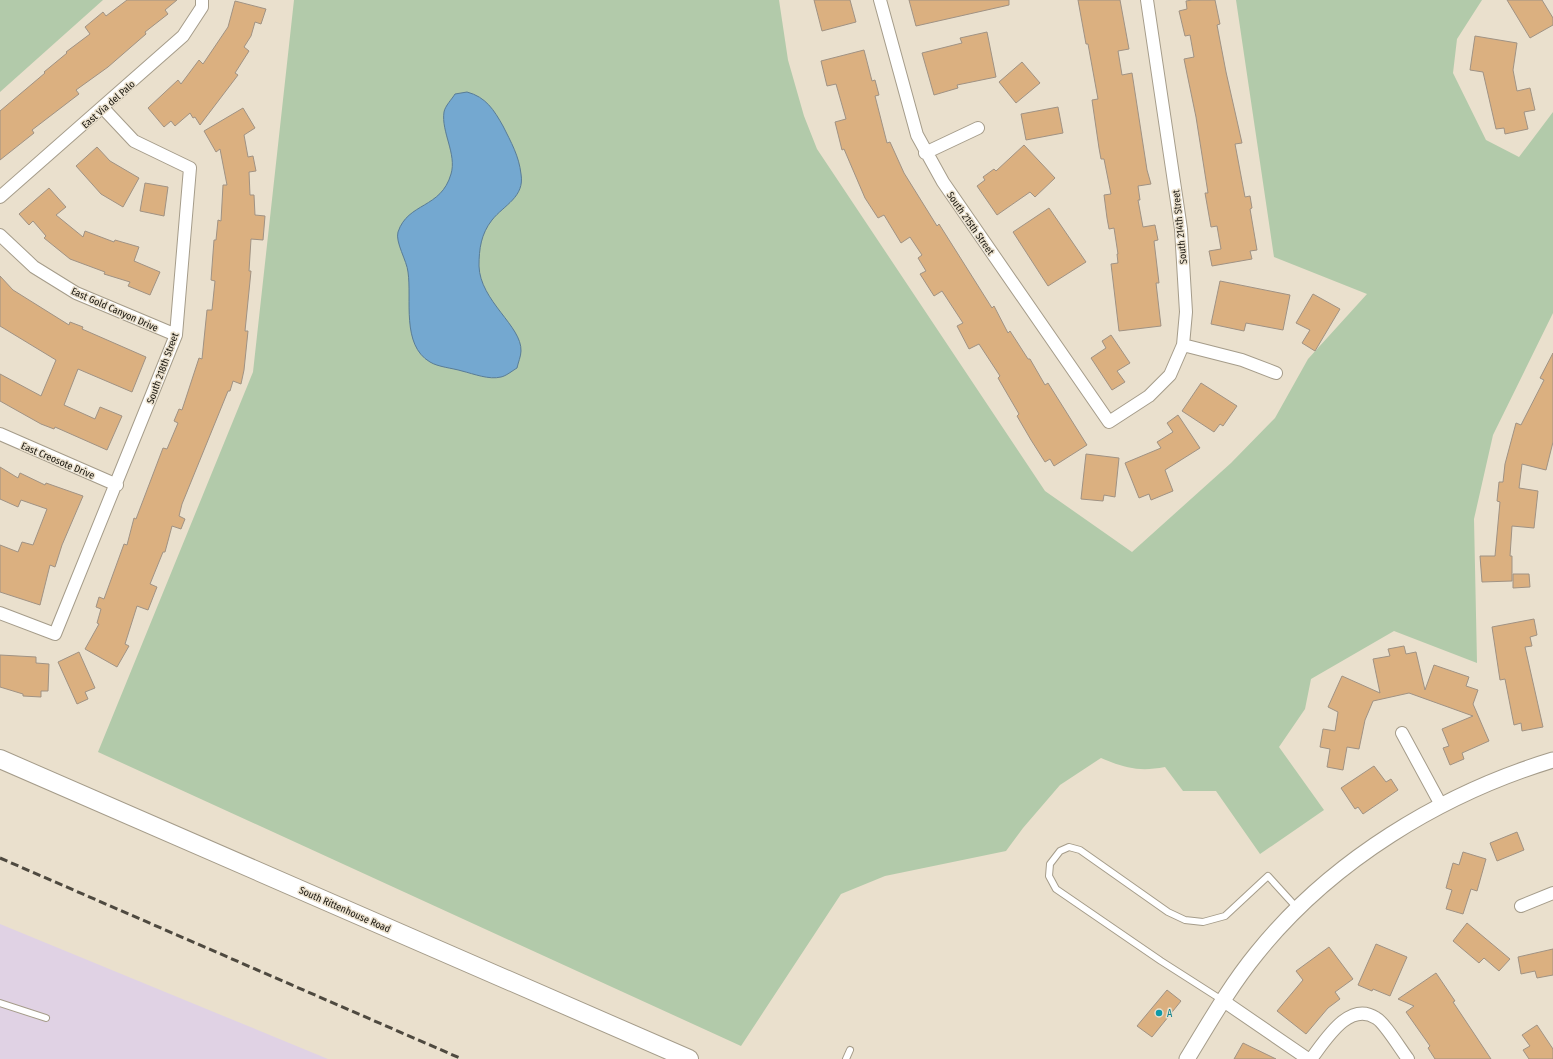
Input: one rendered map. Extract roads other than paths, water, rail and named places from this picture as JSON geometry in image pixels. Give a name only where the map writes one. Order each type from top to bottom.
[{"type":"main road","name":"South Rittenhouse Road","points":[[0,759],[689,1059]]},
{"type":"street","name":"East Via del Palo","points":[[0,197],[103,108],[183,36],[202,7],[202,0]]},
{"type":"street","name":"South 215th Street","points":[[880,0],[911,117],[925,153],[943,182],[1109,422]]},
{"type":"street","name":"South 214th Street","points":[[1109,422],[1149,396],[1170,375],[1183,345],[1186,312],[1181,228],[1147,0]]},
{"type":"street","name":"South 218th Street","points":[[0,613],[55,634],[176,335],[190,168],[134,140],[103,108]]},
{"type":"street","points":[[925,153],[978,128]]},
{"type":"street","name":"East Gold Canyon Drive","points":[[0,235],[34,268],[76,293],[176,335]]},
{"type":"street","points":[[1183,345],[1242,360],[1276,373]]},
{"type":"street","name":"East Creosote Drive","points":[[0,434],[116,485]]},
{"type":"street","points":[[1402,733],[1441,805]]},
{"type":"street","points":[[1187,1059],[1222,1000],[1257,953],[1298,909],[1326,883],[1382,840],[1441,805],[1514,772],[1553,760]]},
{"type":"street","points":[[1521,906],[1553,893]]},
{"type":"street","points":[[1222,1000],[1310,1059],[1343,1020],[1360,1013],[1377,1018],[1408,1059]]},
{"type":"lane","points":[[1222,1000],[1161,961],[1056,889],[1049,876],[1050,864],[1060,851],[1069,847],[1080,850],[1168,912],[1185,920],[1203,922],[1225,916],[1268,876],[1298,909]]},
{"type":"lane","points":[[0,1003],[46,1018]]},
{"type":"lane","points":[[846,1059],[850,1050]]},
{"type":"water","points":[[467,92],[479,97],[489,105],[496,115],[514,149],[521,174],[520,189],[517,195],[488,225],[481,242],[479,254],[481,279],[486,291],[515,332],[520,342],[521,355],[517,368],[505,376],[496,378],[437,365],[430,362],[421,354],[415,345],[411,333],[408,272],[398,241],[398,232],[403,222],[409,215],[440,194],[446,185],[451,174],[452,159],[445,127],[444,112],[455,94]]},
{"type":"railway","points":[[0,858],[462,1059]]},
{"type":"place","name":"A","points":[[1159,1013]]}]
